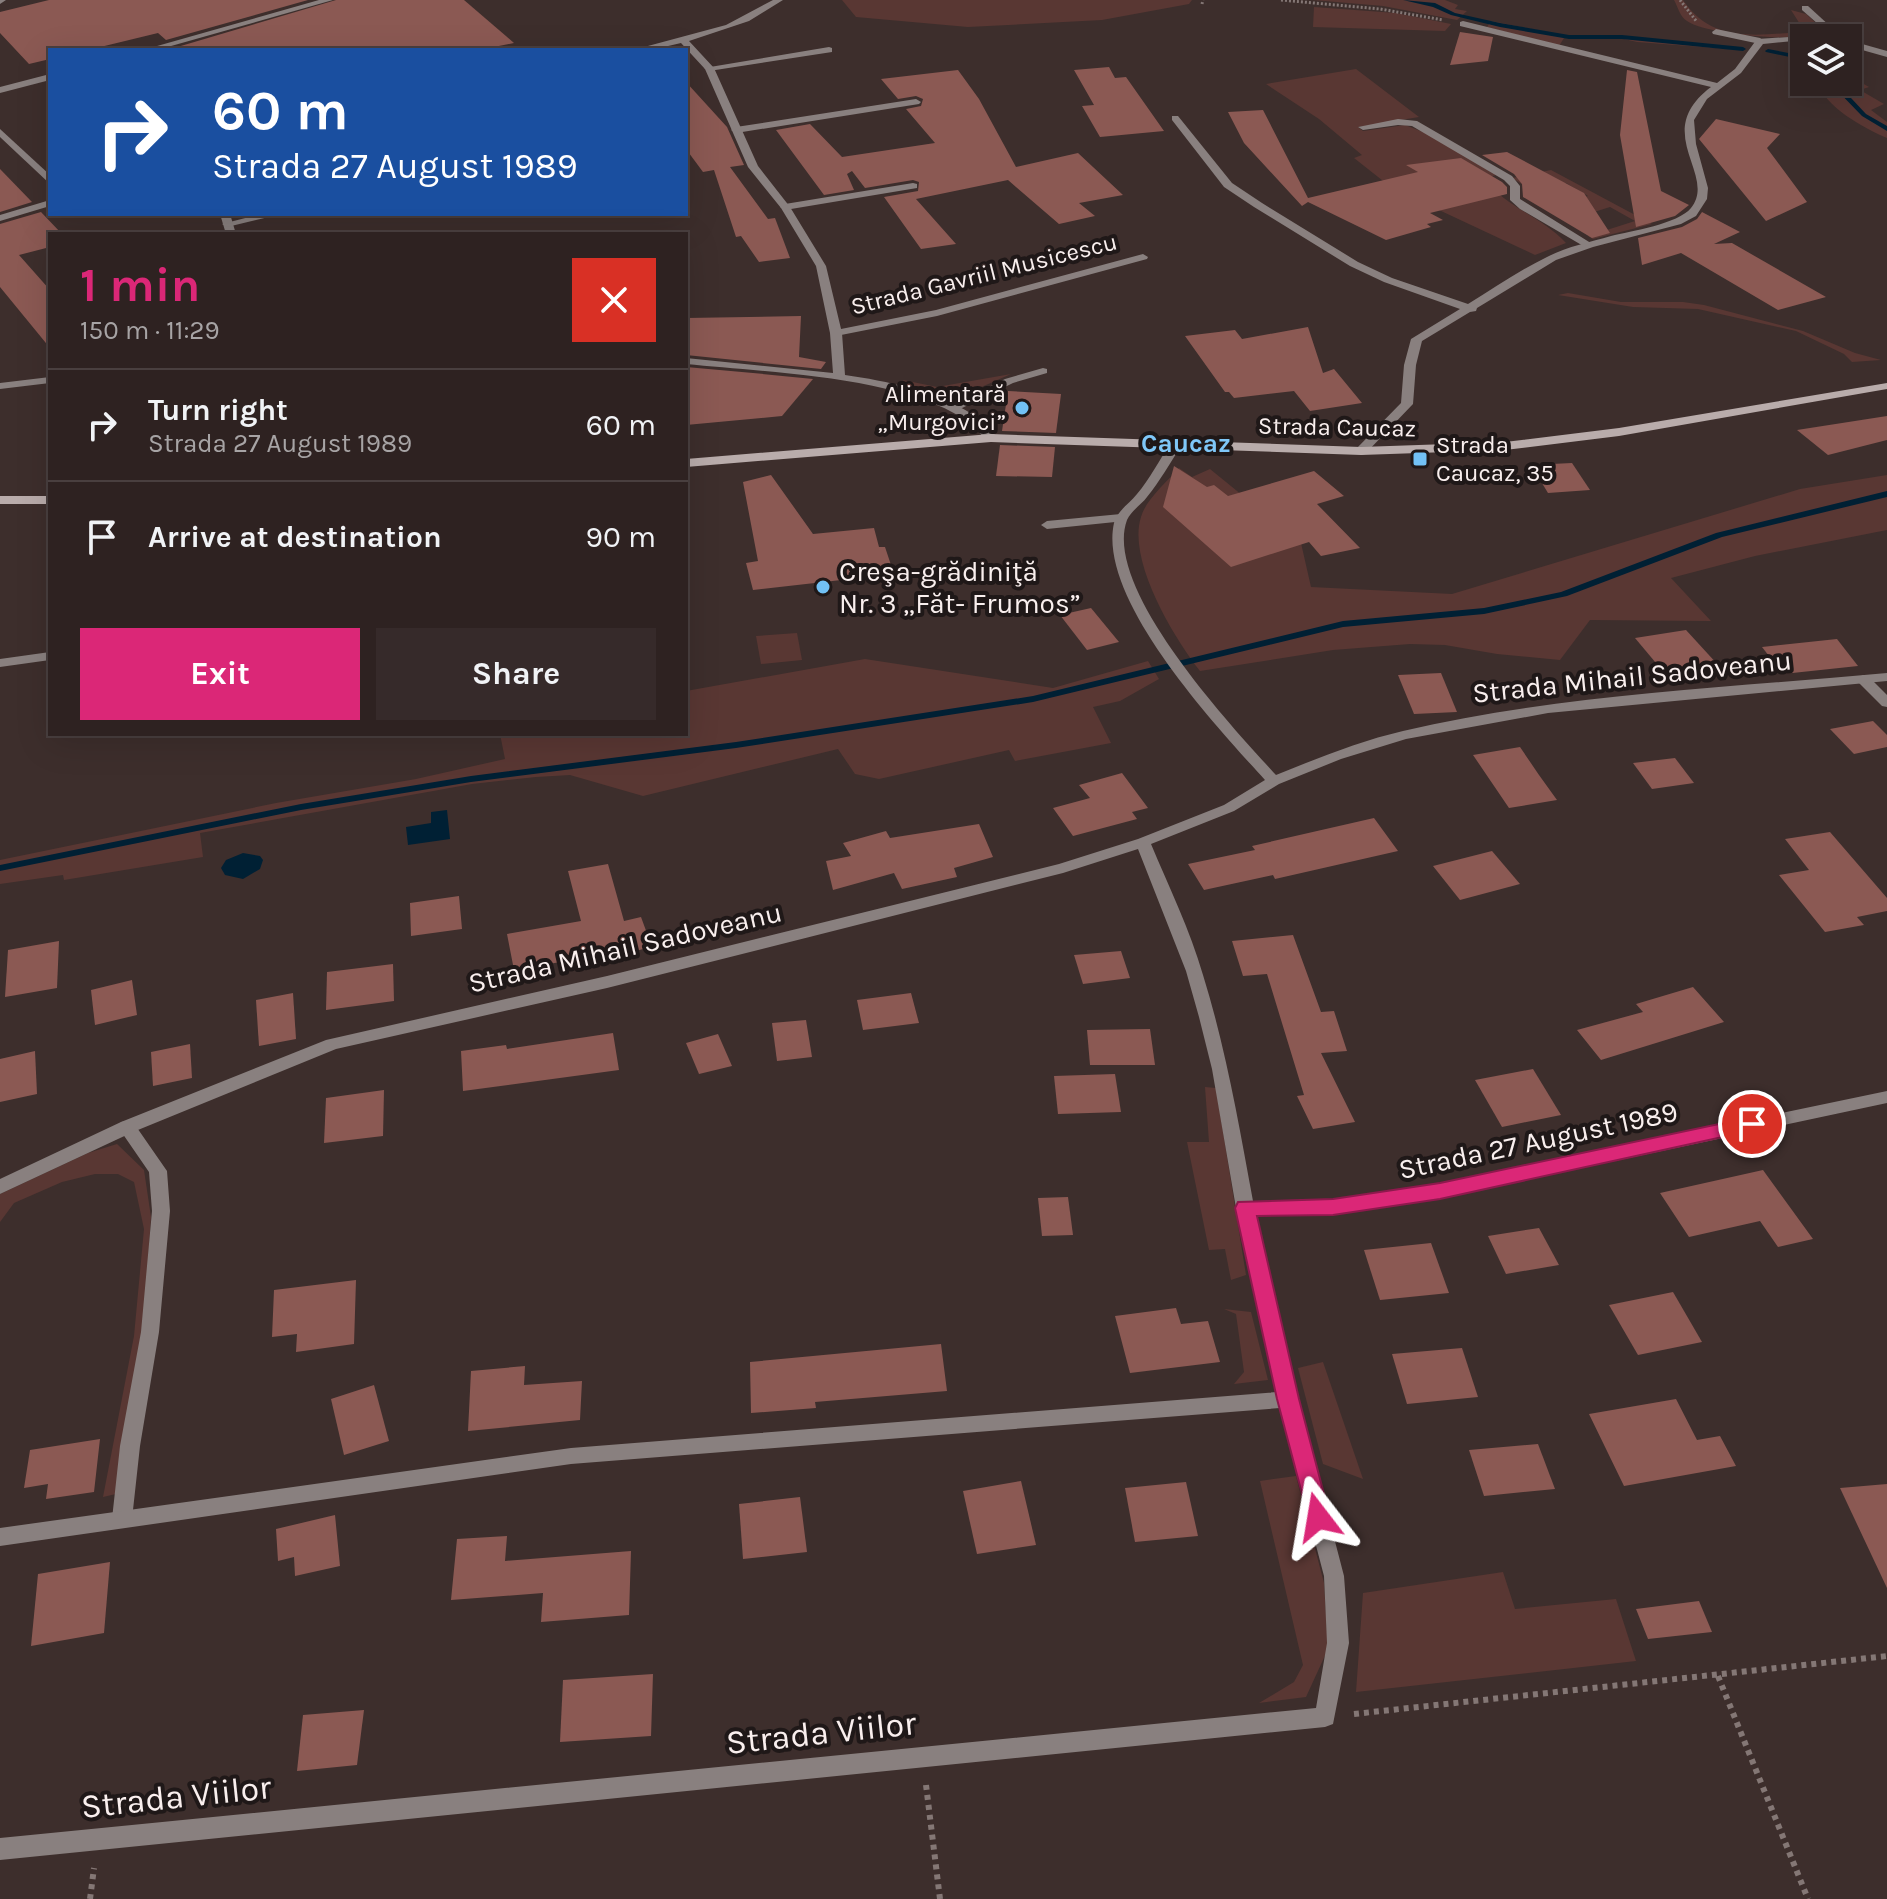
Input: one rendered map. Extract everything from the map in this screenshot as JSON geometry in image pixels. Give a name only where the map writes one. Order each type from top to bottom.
[{"type":"street","points":[[154,48],[329,0]]},
{"type":"street","points":[[647,48],[684,41],[735,24],[779,0]]},
{"type":"street","points":[[1805,8],[1823,24]]},
{"type":"street","points":[[1463,24],[1718,86]]},
{"type":"street","points":[[1716,32],[1760,41],[1790,40]]},
{"type":"street","name":"Strada Gavriil Musicescu","points":[[684,41],[709,68],[753,167],[785,207],[821,266],[836,333],[839,376]]},
{"type":"street","points":[[1361,451],[1407,404],[1410,365],[1417,339],[1472,309],[1552,258],[1677,222],[1692,214],[1700,205],[1703,191],[1691,144],[1689,120],[1694,108],[1738,71],[1760,41]]},
{"type":"street","points":[[1862,47],[1887,54]]},
{"type":"street","points":[[709,68],[829,50]]},
{"type":"street","points":[[0,90],[48,78]]},
{"type":"street","points":[[736,130],[916,102]]},
{"type":"street","points":[[1175,118],[1228,185],[1258,205],[1354,264],[1388,280],[1472,309]]},
{"type":"street","points":[[1363,127],[1407,122],[1445,138],[1508,178],[1515,186],[1515,200],[1524,207],[1589,245]]},
{"type":"street","points":[[0,132],[48,179]]},
{"type":"street","points":[[785,207],[913,186]]},
{"type":"street","points":[[0,218],[48,204]]},
{"type":"street","points":[[228,224],[266,216]]},
{"type":"street","name":"Strada Gavriil Musicescu","points":[[836,333],[937,313],[1143,257]]},
{"type":"street","points":[[688,361],[839,376],[956,407],[972,416],[991,438]]},
{"type":"street","points":[[956,407],[1009,381],[1043,371]]},
{"type":"street","points":[[0,386],[48,380]]},
{"type":"street","name":"Strada Caucaz","points":[[688,463],[991,438],[1361,451],[1452,449],[1551,442],[1887,386]]},
{"type":"street","points":[[1175,446],[1153,480],[1121,518],[1118,552],[1127,586],[1144,620],[1169,655],[1243,748],[1274,781]]},
{"type":"street","points":[[0,500],[48,500]]},
{"type":"street","points":[[1047,525],[1121,518]]},
{"type":"street","points":[[0,663],[48,656]]},
{"type":"street","name":"Strada Mihail Sadoveanu","points":[[0,1187],[127,1127],[332,1044],[751,946],[1063,868],[1143,842],[1229,808],[1274,781],[1336,756],[1404,735],[1548,709],[1887,677]]},
{"type":"street","points":[[1863,679],[1887,703]]},
{"type":"street","points":[[1143,842],[1194,971],[1207,1017],[1220,1069],[1245,1208],[1288,1399],[1334,1576],[1338,1643],[1325,1717]]},
{"type":"street","name":"Strada 27 August 1989","points":[[1245,1208],[1333,1207],[1440,1191],[1887,1097]]},
{"type":"street","points":[[122,1519],[130,1446],[150,1332],[161,1211],[158,1171],[127,1127]]},
{"type":"street","points":[[0,1537],[571,1456],[1288,1399]]},
{"type":"street","name":"Strada Viilor","points":[[0,1849],[1325,1717]]},
{"type":"path","points":[[1281,0],[1380,9],[1463,24]]},
{"type":"path","points":[[1680,0],[1692,18],[1716,32]]},
{"type":"path","points":[[1325,1717],[1887,1656]]},
{"type":"path","points":[[1718,1676],[1808,1899]]},
{"type":"path","points":[[923,1756],[940,1899]]},
{"type":"shaded area","points":[[842,0],[1192,0],[1189,4],[1102,20],[968,27],[856,17]]},
{"type":"shaded area","points":[[1313,0],[1445,0],[1458,5],[1455,9],[1467,11],[1457,20],[1383,6]]},
{"type":"shaded area","points":[[1674,0],[1683,0],[1708,24],[1722,30],[1754,35],[1790,33],[1790,37],[1735,34],[1715,30],[1698,26],[1681,14]]},
{"type":"shaded area","points":[[1314,7],[1396,13],[1451,24],[1445,31],[1313,27]]},
{"type":"shaded area","points":[[1791,10],[1806,14],[1817,24],[1800,24]]},
{"type":"shaded area","points":[[1491,21],[1568,36],[1617,35],[1742,48],[1637,42],[1620,38],[1564,38],[1559,46],[1487,27]]},
{"type":"shaded area","points":[[1356,69],[1419,117],[1358,127],[1363,131],[1405,125],[1431,135],[1496,175],[1484,179],[1503,197],[1566,243],[1535,255],[1392,188],[1354,158],[1362,155],[1319,119],[1266,84]]},
{"type":"shaded area","points":[[1862,91],[1884,104],[1871,110],[1887,122],[1887,138],[1846,116],[1826,96],[1862,96]]},
{"type":"shaded area","points":[[1551,170],[1652,224],[1593,239],[1588,236],[1635,221],[1610,207],[1591,213],[1571,202],[1588,196],[1566,183],[1535,192],[1512,178]]},
{"type":"shaded area","points":[[1568,293],[1621,302],[1704,305],[1803,331],[1855,353],[1881,360],[1852,362],[1844,354],[1796,331],[1698,309],[1633,307],[1558,295]]},
{"type":"shaded area","points":[[1011,374],[952,400],[909,389],[903,380],[937,387]]},
{"type":"shaded area","points":[[1179,468],[1192,477],[1210,469],[1301,543],[1311,587],[1452,594],[1800,489],[1887,475],[1887,530],[1755,556],[1671,578],[1711,621],[1590,620],[1560,660],[1445,645],[1410,644],[1333,650],[1200,671],[1156,598],[1141,555],[1138,535],[1147,504]]},
{"type":"shaded area","points":[[797,633],[802,660],[761,664],[756,636]]},
{"type":"shaded area","points":[[865,659],[1053,688],[1148,661],[1159,679],[1120,701],[1093,707],[1111,743],[1015,761],[1009,750],[879,779],[855,774],[838,749],[643,796],[570,775],[472,784],[200,833],[203,857],[64,880],[63,875],[0,884],[0,860],[505,759],[500,736],[688,736],[688,691]]},
{"type":"shaded area","points":[[1205,1087],[1216,1088],[1246,1275],[1231,1280],[1225,1249],[1209,1250],[1187,1142],[1209,1142]]},
{"type":"shaded area","points":[[117,1144],[144,1170],[151,1217],[143,1337],[116,1494],[103,1497],[134,1336],[144,1229],[134,1182],[118,1174],[95,1174],[62,1182],[14,1203],[0,1222],[0,1194],[88,1153]]},
{"type":"shaded area","points":[[1224,1309],[1251,1312],[1268,1380],[1234,1384],[1244,1372],[1236,1314]]},
{"type":"shaded area","points":[[1323,1362],[1363,1479],[1323,1464],[1298,1368]]},
{"type":"shaded area","points":[[1296,1476],[1324,1583],[1328,1649],[1306,1697],[1259,1703],[1294,1682],[1303,1665],[1260,1481]]},
{"type":"shaded area","points":[[1503,1572],[1515,1609],[1616,1599],[1636,1661],[1356,1692],[1363,1593]]},
{"type":"water","points":[[447,810],[450,839],[408,845],[406,827],[431,823],[431,812]]},
{"type":"water","points":[[243,853],[260,856],[263,860],[260,869],[243,879],[225,875],[221,868],[226,860]]},
{"type":"building","points":[[49,0],[308,0],[166,40],[158,33],[96,48],[48,48],[48,59],[29,64],[0,33],[0,12]]},
{"type":"building","points":[[336,0],[464,0],[514,43],[489,48],[174,48]]},
{"type":"building","points":[[1460,32],[1493,37],[1488,61],[1450,65]]},
{"type":"building","points":[[1109,67],[1115,78],[1126,77],[1164,131],[1100,137],[1082,106],[1094,105],[1074,70]]},
{"type":"building","points":[[958,70],[979,99],[1016,167],[1078,153],[1123,195],[1079,203],[1095,216],[1059,224],[1008,180],[916,199],[956,244],[921,249],[884,197],[918,191],[919,182],[913,180],[865,188],[852,171],[847,174],[854,190],[824,195],[776,130],[810,124],[842,157],[935,143],[906,109],[921,106],[923,99],[916,96],[898,99],[881,79]]},
{"type":"building","points":[[1627,70],[1637,72],[1661,191],[1689,205],[1675,216],[1636,227],[1620,135]]},
{"type":"building","points":[[688,84],[727,127],[744,165],[730,167],[768,219],[775,218],[790,258],[759,262],[741,236],[736,237],[714,170],[703,172],[688,152]]},
{"type":"building","points":[[1263,110],[1308,198],[1418,172],[1406,165],[1461,158],[1502,182],[1507,187],[1507,194],[1430,213],[1443,220],[1427,224],[1431,227],[1386,240],[1308,202],[1302,206],[1244,143],[1228,112]]},
{"type":"building","points":[[1716,119],[1780,134],[1767,148],[1807,202],[1766,221],[1699,139]]},
{"type":"building","points":[[1507,152],[1584,193],[1610,233],[1592,238],[1523,197],[1522,184],[1514,174],[1482,155]]},
{"type":"building","points":[[0,169],[32,202],[0,212]]},
{"type":"building","points":[[41,212],[60,232],[48,232],[48,248],[19,255],[48,288],[48,346],[0,287],[0,224]]},
{"type":"building","points":[[1702,212],[1740,232],[1714,244],[1732,243],[1826,297],[1778,310],[1681,253],[1642,265],[1638,238],[1682,227],[1697,219]]},
{"type":"building","points":[[801,316],[799,357],[826,362],[821,369],[688,355],[688,318]]},
{"type":"building","points":[[1308,327],[1323,373],[1334,369],[1362,403],[1310,411],[1294,391],[1234,398],[1225,392],[1185,336],[1235,330],[1242,339]]},
{"type":"building","points":[[688,367],[813,379],[782,416],[688,425]]},
{"type":"building","points":[[1008,391],[1061,394],[1056,433],[1002,431]]},
{"type":"building","points":[[1887,416],[1887,440],[1828,455],[1797,430]]},
{"type":"building","points":[[1000,445],[1055,447],[1052,477],[996,476]]},
{"type":"building","points":[[1572,463],[1590,490],[1548,493],[1531,465]]},
{"type":"building","points":[[1174,466],[1207,487],[1214,485],[1228,496],[1314,471],[1344,496],[1317,504],[1360,548],[1321,556],[1309,542],[1231,567],[1163,507]]},
{"type":"building","points":[[771,475],[813,534],[874,528],[879,547],[885,547],[894,574],[753,590],[746,563],[758,561],[743,482]]},
{"type":"building","points":[[1091,608],[1119,642],[1087,650],[1060,615]]},
{"type":"building","points":[[1686,630],[1719,666],[1666,675],[1635,638]]},
{"type":"building","points":[[1837,639],[1858,666],[1783,674],[1762,647]]},
{"type":"building","points":[[1441,673],[1457,712],[1414,714],[1398,675]]},
{"type":"building","points":[[1873,721],[1887,735],[1887,747],[1854,754],[1830,729]]},
{"type":"building","points":[[1520,747],[1557,800],[1509,808],[1473,755]]},
{"type":"building","points":[[1675,758],[1694,783],[1652,789],[1633,763]]},
{"type":"building","points":[[1122,773],[1148,808],[1132,812],[1137,819],[1073,836],[1053,808],[1090,798],[1079,785]]},
{"type":"building","points":[[1374,818],[1398,851],[1275,879],[1273,875],[1204,890],[1188,864],[1255,850],[1252,846]]},
{"type":"building","points":[[979,824],[993,857],[954,868],[957,877],[902,889],[894,873],[833,890],[826,861],[851,856],[843,843],[886,831],[890,838]]},
{"type":"building","points":[[1830,832],[1887,898],[1887,911],[1857,917],[1864,925],[1825,932],[1779,875],[1809,870],[1785,839]]},
{"type":"building","points":[[1492,851],[1520,884],[1460,900],[1433,866]]},
{"type":"building","points":[[608,864],[624,921],[641,917],[652,947],[597,960],[595,956],[514,970],[507,934],[581,921],[568,871]]},
{"type":"building","points":[[459,896],[462,929],[411,936],[410,903]]},
{"type":"building","points":[[1293,935],[1321,1012],[1334,1011],[1347,1051],[1321,1053],[1355,1122],[1313,1129],[1297,1096],[1304,1095],[1267,974],[1243,976],[1232,941]]},
{"type":"building","points":[[59,941],[57,988],[5,997],[8,950]]},
{"type":"building","points":[[1121,951],[1130,978],[1083,984],[1074,955]]},
{"type":"building","points":[[393,964],[394,1001],[326,1010],[327,972]]},
{"type":"building","points":[[132,980],[137,1015],[95,1025],[91,990]]},
{"type":"building","points":[[1693,987],[1724,1022],[1601,1060],[1577,1030],[1643,1012],[1636,1004]]},
{"type":"building","points":[[293,993],[296,1039],[259,1046],[256,1000]]},
{"type":"building","points":[[911,993],[919,1023],[863,1030],[857,1000]]},
{"type":"building","points":[[806,1020],[812,1057],[777,1061],[772,1023]]},
{"type":"building","points":[[1150,1029],[1155,1065],[1090,1065],[1087,1030]]},
{"type":"building","points":[[613,1033],[619,1070],[463,1091],[461,1051],[506,1045],[507,1049]]},
{"type":"building","points":[[718,1034],[732,1066],[699,1074],[686,1043]]},
{"type":"building","points":[[190,1044],[192,1078],[153,1086],[151,1052]]},
{"type":"building","points":[[35,1051],[37,1094],[0,1102],[0,1059]]},
{"type":"building","points":[[1533,1069],[1561,1115],[1502,1127],[1475,1080]]},
{"type":"building","points":[[1115,1074],[1121,1112],[1058,1114],[1054,1076]]},
{"type":"building","points":[[384,1090],[383,1136],[324,1143],[326,1098]]},
{"type":"building","points":[[1763,1170],[1813,1239],[1778,1247],[1760,1221],[1689,1237],[1660,1193]]},
{"type":"building","points":[[1068,1197],[1073,1235],[1042,1236],[1038,1198]]},
{"type":"building","points":[[1539,1228],[1559,1265],[1506,1274],[1488,1236]]},
{"type":"building","points":[[1431,1243],[1449,1293],[1380,1300],[1364,1250]]},
{"type":"building","points":[[356,1280],[354,1344],[296,1352],[297,1334],[272,1337],[274,1290]]},
{"type":"building","points":[[1673,1292],[1702,1342],[1638,1355],[1609,1305]]},
{"type":"building","points":[[1176,1308],[1181,1324],[1208,1321],[1220,1362],[1130,1373],[1115,1316]]},
{"type":"building","points":[[941,1344],[947,1391],[815,1402],[816,1408],[751,1413],[750,1362]]},
{"type":"building","points":[[1462,1348],[1478,1397],[1407,1404],[1392,1354]]},
{"type":"building","points":[[525,1366],[524,1385],[582,1381],[580,1420],[468,1431],[471,1371]]},
{"type":"building","points":[[374,1385],[389,1441],[344,1455],[331,1399]]},
{"type":"building","points":[[1676,1399],[1697,1440],[1720,1436],[1736,1466],[1624,1486],[1589,1414]]},
{"type":"building","points":[[100,1439],[94,1492],[46,1499],[48,1484],[24,1488],[30,1450]]},
{"type":"building","points":[[1538,1444],[1555,1489],[1484,1496],[1469,1450]]},
{"type":"building","points":[[1021,1481],[1036,1545],[977,1554],[963,1491]]},
{"type":"building","points":[[1186,1482],[1198,1536],[1135,1542],[1125,1488]]},
{"type":"building","points":[[1887,1484],[1887,1588],[1840,1488]]},
{"type":"building","points":[[800,1497],[807,1552],[743,1559],[739,1504]]},
{"type":"building","points":[[335,1515],[340,1566],[295,1576],[294,1557],[278,1561],[276,1529]]},
{"type":"building","points":[[507,1536],[505,1561],[631,1551],[629,1615],[541,1622],[543,1593],[451,1600],[457,1539]]},
{"type":"building","points":[[110,1562],[104,1633],[31,1646],[38,1574]]},
{"type":"building","points":[[1699,1601],[1712,1632],[1648,1639],[1636,1609]]},
{"type":"building","points":[[653,1674],[651,1736],[560,1742],[563,1680]]},
{"type":"building","points":[[364,1710],[357,1765],[297,1771],[303,1715]]},
{"type":"waterway","points":[[1406,0],[1435,5],[1453,14],[1500,25],[1569,37],[1622,37],[1743,49]]},
{"type":"waterway","points":[[1768,51],[1790,55]]},
{"type":"waterway","points":[[1846,96],[1864,115],[1887,129]]},
{"type":"waterway","points":[[0,868],[301,807],[471,779],[736,745],[1033,699],[1343,624],[1484,611],[1564,594],[1719,535],[1887,494]]},
{"type":"place","name":"Alimentară „Murgovici”","points":[[1022,408]]},
{"type":"place","name":"Strada Caucaz, 35","points":[[1420,459]]},
{"type":"place","name":"Creşa-grădiniţă Nr. 3 „Făt- Frumos”","points":[[823,587]]},
{"type":"district","name":"Caucaz","points":[[1186,443]]},
{"type":"route","points":[[1318,1517],[1245,1208],[1333,1207],[1440,1191],[1752,1124]]}]
